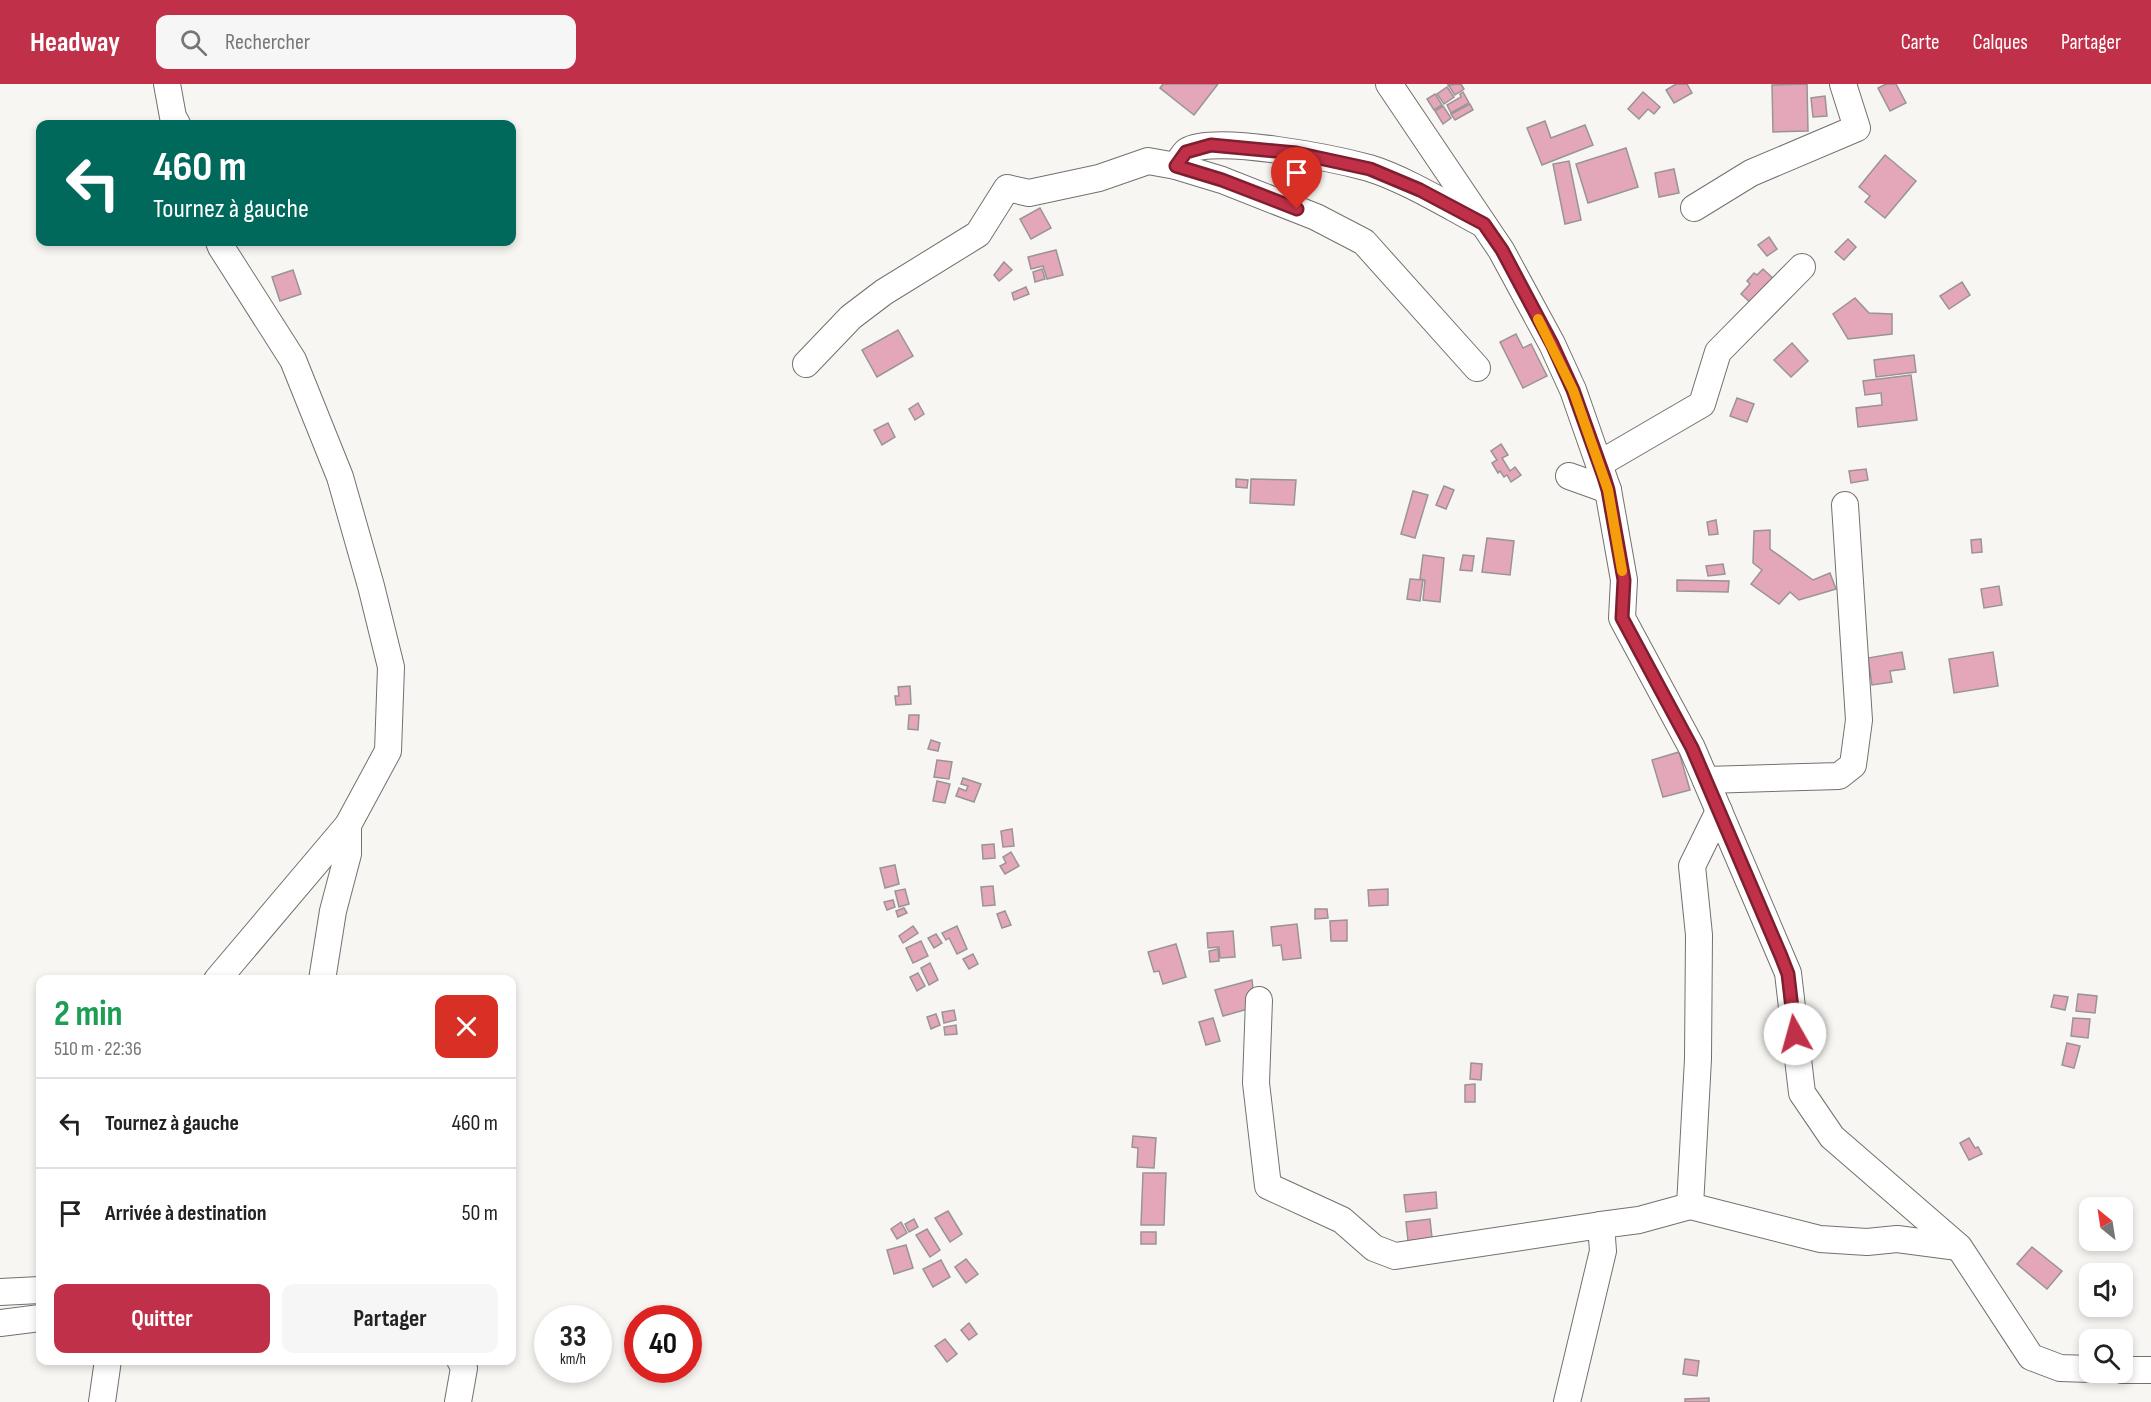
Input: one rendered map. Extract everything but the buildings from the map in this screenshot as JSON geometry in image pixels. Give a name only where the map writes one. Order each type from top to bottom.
[{"type":"street","points":[[167,84],[175,120]]},
{"type":"street","points":[[1389,84],[1502,250],[1552,344],[1573,390],[1608,490],[1624,580],[1622,618],[1692,748],[1788,974],[1802,1094],[1832,1137],[1959,1247],[2031,1357],[2060,1368],[2079,1369]]},
{"type":"street","points":[[1694,208],[1751,173],[1857,128],[1843,84]]},
{"type":"street","points":[[1176,166],[1186,152],[1211,145],[1296,153],[1370,169],[1420,190],[1484,224]]},
{"type":"street","points":[[806,364],[851,317],[884,292],[978,234],[1007,188],[1029,193],[1099,178],[1148,161],[1176,166],[1222,180],[1316,216],[1364,242],[1477,368]]},
{"type":"street","points":[[220,246],[293,360],[340,477],[391,667],[388,751],[348,825],[221,975]]},
{"type":"street","points":[[1599,464],[1702,404],[1718,352],[1802,267]]},
{"type":"street","points":[[1569,476],[1608,490]]},
{"type":"street","points":[[1706,780],[1839,776],[1853,765],[1858,720],[1845,505]]},
{"type":"street","points":[[1690,1206],[1698,1059],[1699,935],[1692,866],[1719,811]]},
{"type":"street","points":[[323,975],[333,911],[348,854],[348,825]]},
{"type":"street","points":[[1259,1000],[1256,1083],[1268,1186],[1342,1220],[1374,1248],[1395,1256],[1639,1220],[1690,1206],[1820,1239],[1867,1242],[1897,1239],[1959,1247]]},
{"type":"street","points":[[1567,1402],[1603,1251],[1601,1225]]},
{"type":"street","points":[[0,1292],[36,1290]]},
{"type":"street","points":[[0,1323],[36,1318]]},
{"type":"street","points":[[102,1402],[107,1365]]},
{"type":"street","points":[[458,1402],[464,1368],[462,1365]]},
{"type":"street","points":[[2133,1370],[2151,1370]]},
{"type":"slow traffic","points":[[1538,319],[1573,390],[1608,490],[1622,571]]},
{"type":"route","points":[[1297,209],[1222,180],[1176,166],[1186,152],[1211,145],[1296,153],[1370,169],[1420,190],[1484,224],[1502,250],[1552,344],[1573,390],[1608,490],[1624,580],[1622,618],[1692,748],[1781,956],[1788,974],[1795,1034]]}]
